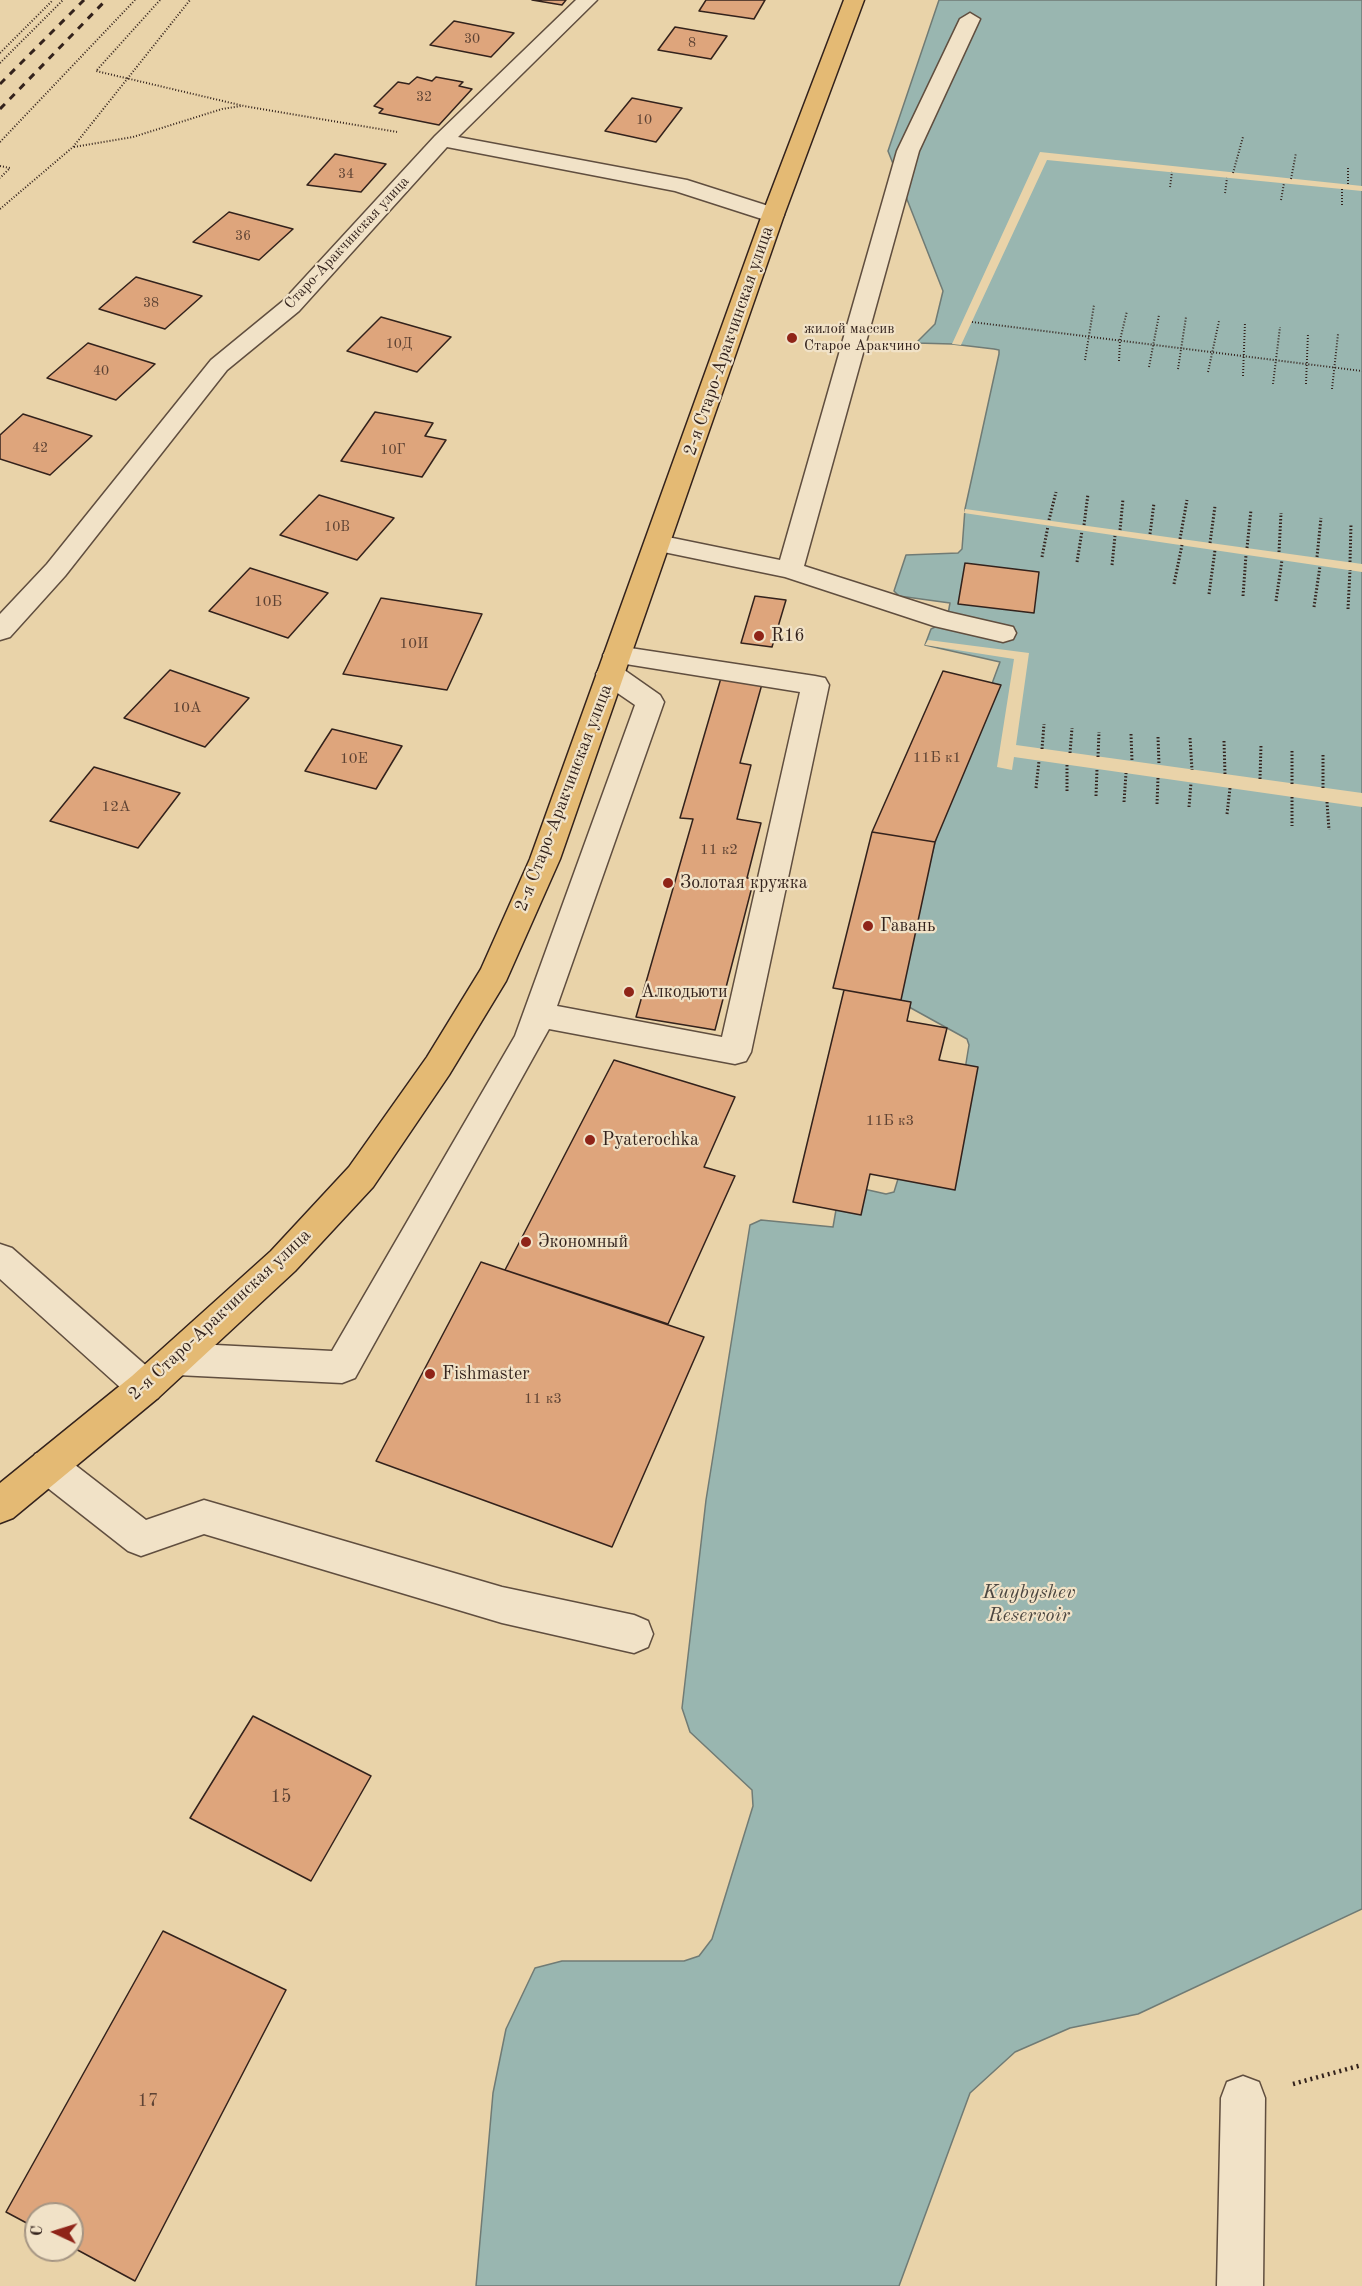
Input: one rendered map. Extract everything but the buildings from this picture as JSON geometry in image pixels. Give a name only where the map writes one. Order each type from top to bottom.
[{"type":"main road","name":"2-я Старо-Аракчинская улица","points":[[0,1506],[145,1387],[283,1261],[361,1177],[438,1066],[495,973],[545,859],[773,215],[854,0]]},
{"type":"street","name":"Старо-Аракчинская улица","points":[[0,631],[56,570],[219,365],[291,306],[442,140],[587,0]]},
{"type":"street","points":[[790,570],[908,151],[970,19]]},
{"type":"street","points":[[442,140],[679,185],[773,215]]},
{"type":"street","points":[[658,543],[790,570],[943,620],[1003,633]]},
{"type":"street","points":[[538,1015],[735,1052],[815,685],[614,665]]},
{"type":"street","points":[[177,1359],[342,1367],[530,1038],[650,702],[614,665]]},
{"type":"street","points":[[0,1258],[145,1387]]},
{"type":"street","points":[[48,1466],[141,1539],[204,1517],[502,1605],[634,1634]]},
{"type":"street","points":[[1240,2286],[1243,2098]]},
{"type":"path","points":[[0,53],[53,0]]},
{"type":"path","points":[[0,63],[63,0]]},
{"type":"path","points":[[0,142],[135,0]]},
{"type":"path","points":[[160,0],[96,71],[244,106],[442,140]]},
{"type":"path","points":[[0,209],[73,147],[190,0]]},
{"type":"path","points":[[73,147],[133,137],[222,109],[244,106]]},
{"type":"path","points":[[1233,172],[1243,137]]},
{"type":"path","points":[[1291,179],[1296,153]]},
{"type":"path","points":[[0,166],[10,168],[0,178]]},
{"type":"path","points":[[1347,168],[1348,185]]},
{"type":"path","points":[[1170,187],[1172,172]]},
{"type":"path","points":[[1225,193],[1227,177]]},
{"type":"path","points":[[1281,200],[1284,183]]},
{"type":"path","points":[[1342,189],[1342,206]]},
{"type":"path","points":[[1085,360],[1094,305]]},
{"type":"path","points":[[1119,361],[1120,340],[1126,311]]},
{"type":"path","points":[[1149,367],[1159,315]]},
{"type":"path","points":[[1178,369],[1179,347],[1186,317]]},
{"type":"path","points":[[1208,372],[1219,321]]},
{"type":"path","points":[[972,322],[1362,371]]},
{"type":"path","points":[[1243,376],[1245,322]]},
{"type":"path","points":[[1273,384],[1274,359],[1280,327]]},
{"type":"path","points":[[1306,384],[1305,363],[1308,333]]},
{"type":"path","points":[[1332,389],[1338,334]]},
{"type":"path","points":[[1049,520],[1056,492]]},
{"type":"path","points":[[1084,525],[1088,494]]},
{"type":"path","points":[[1120,530],[1123,499]]},
{"type":"path","points":[[1180,539],[1187,500]]},
{"type":"path","points":[[1150,534],[1154,503]]},
{"type":"path","points":[[1210,543],[1215,506]]},
{"type":"path","points":[[1247,548],[1251,510]]},
{"type":"path","points":[[1280,552],[1281,513]]},
{"type":"path","points":[[1317,557],[1321,518]]},
{"type":"path","points":[[1350,562],[1351,524]]},
{"type":"path","points":[[1042,556],[1048,526]]},
{"type":"path","points":[[1077,562],[1082,531]]},
{"type":"path","points":[[1112,565],[1115,536]]},
{"type":"path","points":[[1174,584],[1182,545]]},
{"type":"path","points":[[1209,594],[1215,550]]},
{"type":"path","points":[[1243,596],[1246,555]]},
{"type":"path","points":[[1276,602],[1282,560]]},
{"type":"path","points":[[1314,607],[1320,566]]},
{"type":"path","points":[[1348,609],[1350,570]]},
{"type":"path","points":[[1042,749],[1044,724]]},
{"type":"path","points":[[1070,753],[1072,728]]},
{"type":"path","points":[[1098,757],[1099,732]]},
{"type":"path","points":[[1131,734],[1131,761]]},
{"type":"path","points":[[1158,737],[1159,765]]},
{"type":"path","points":[[1190,738],[1192,770]]},
{"type":"path","points":[[1224,741],[1225,774]]},
{"type":"path","points":[[1260,779],[1261,745]]},
{"type":"path","points":[[1292,752],[1292,784]]},
{"type":"path","points":[[1323,755],[1323,788]]},
{"type":"path","points":[[1036,788],[1040,761]]},
{"type":"path","points":[[1067,765],[1067,793]]},
{"type":"path","points":[[1096,796],[1097,769]]},
{"type":"path","points":[[1124,802],[1126,773]]},
{"type":"path","points":[[1157,804],[1158,778]]},
{"type":"path","points":[[1189,807],[1191,783]]},
{"type":"path","points":[[1227,814],[1230,788]]},
{"type":"path","points":[[1292,797],[1292,826]]},
{"type":"path","points":[[1327,802],[1329,830]]},
{"type":"path","points":[[1243,2098],[1362,2065]]},
{"type":"water","name":"Kuybyshev Reservoir","points":[[939,0],[1362,0],[1362,1909],[1138,2014],[1070,2028],[1015,2052],[970,2093],[899,2286],[476,2286],[493,2093],[506,2029],[535,1968],[562,1961],[684,1961],[699,1956],[712,1939],[753,1806],[752,1790],[690,1732],[682,1708],[706,1500],[750,1225],[761,1220],[833,1227],[840,1187],[846,1185],[886,1194],[894,1192],[898,1179],[957,1118],[969,1045],[967,1039],[900,1002],[896,995],[896,986],[941,821],[1000,662],[925,645],[931,629],[939,625],[948,614],[950,603],[899,596],[894,591],[906,555],[958,553],[962,549],[965,509],[999,354],[999,350],[994,349],[916,343],[935,324],[943,291],[888,151]]},
{"type":"pier","points":[[1040,152],[1362,186],[1362,191],[1047,160],[961,345],[952,344]]},
{"type":"pier","points":[[965,509],[1362,564],[1362,572],[964,513]]},
{"type":"pier","points":[[928,640],[1029,653],[1016,745],[1362,793],[1362,807],[1014,757],[1012,770],[997,767],[1014,659],[925,645]]},
{"type":"railway","points":[[0,84],[84,0]]},
{"type":"railway","points":[[0,109],[106,0]]},
{"type":"place","name":"жилой массив Старое Аракчино","points":[[792,338]]},
{"type":"place","name":"R16","points":[[759,636]]},
{"type":"place","name":"Золотая кружка","points":[[668,883]]},
{"type":"place","name":"Гавань","points":[[868,926]]},
{"type":"place","name":"Алкодьюти","points":[[629,992]]},
{"type":"place","name":"Pyaterochka","points":[[590,1140]]},
{"type":"place","name":"Экономный","points":[[526,1242]]},
{"type":"place","name":"Fishmaster","points":[[430,1374]]}]
